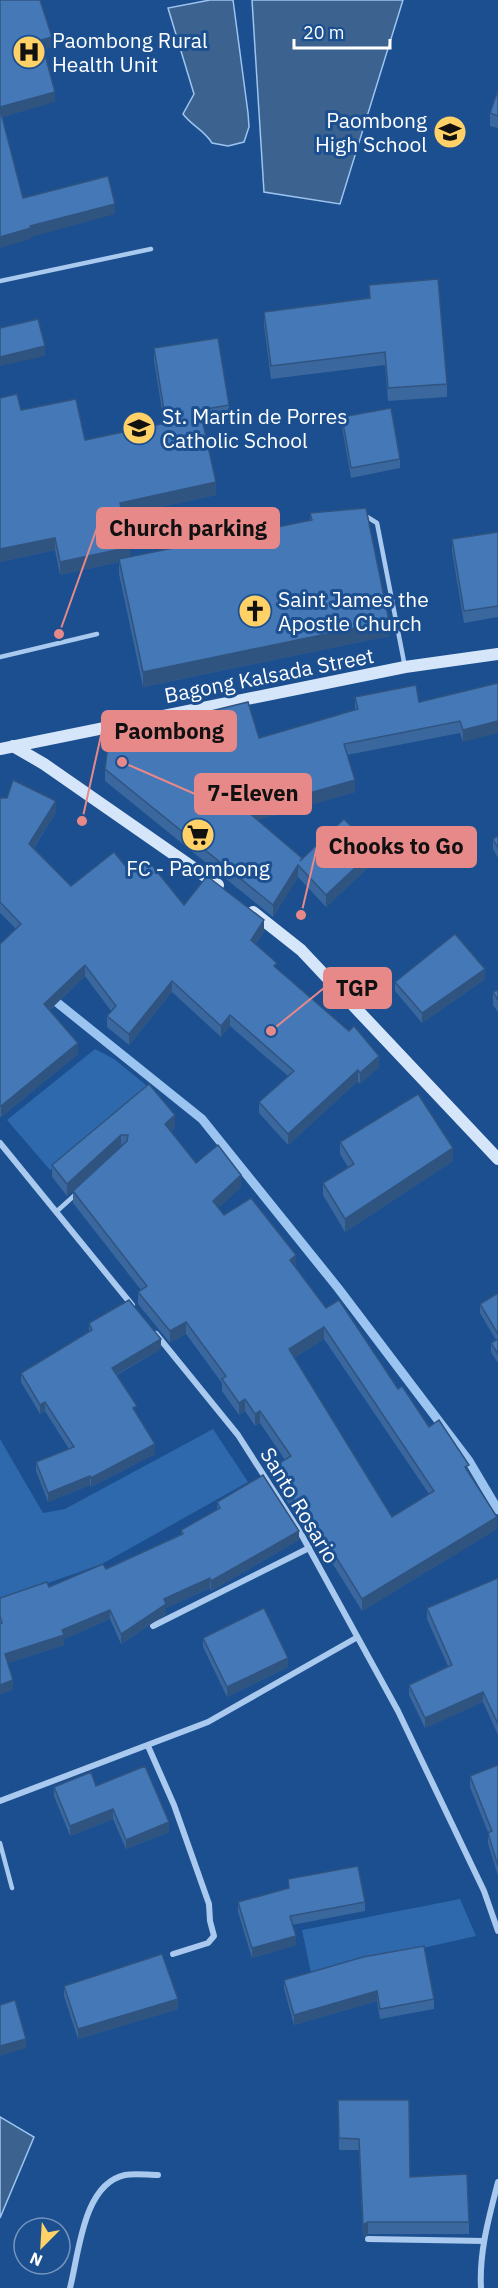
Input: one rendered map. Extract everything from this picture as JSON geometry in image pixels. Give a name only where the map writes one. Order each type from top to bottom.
[{"type":"main road","name":"Bagong Kalsada Street","points":[[0,749],[405,667],[498,654]]},
{"type":"main road","points":[[13,746],[54,771],[227,893]]},
{"type":"main road","points":[[246,907],[301,950],[498,1159]]},
{"type":"street","points":[[0,1143],[139,1314]]},
{"type":"street","name":"Santo Rosario","points":[[147,1323],[238,1435],[309,1548],[356,1638],[398,1711],[484,1891],[498,1931]]},
{"type":"street","points":[[153,1626],[309,1548]]},
{"type":"street","points":[[1,1799],[208,1722],[356,1638]]},
{"type":"street","points":[[148,1746],[174,1805],[209,1904],[214,1936],[208,1943],[172,1954]]},
{"type":"street","points":[[70,2288],[90,2206],[99,2190],[126,2175],[159,2175]]},
{"type":"street","points":[[481,2288],[480,2269],[484,2241],[498,2182]]},
{"type":"street","points":[[368,2239],[484,2241]]},
{"type":"lane","points":[[0,281],[151,249]]},
{"type":"lane","points":[[353,515],[363,515],[377,523],[405,667]]},
{"type":"lane","points":[[0,657],[97,634]]},
{"type":"lane","points":[[56,1212],[82,1189]]},
{"type":"lane","points":[[0,1843],[12,1888]]},
{"type":"shaded area","points":[[210,0],[233,0],[248,113],[249,127],[244,142],[228,146],[212,143],[183,114],[194,94],[168,8]]},
{"type":"shaded area","points":[[252,0],[403,0],[340,204],[264,192]]},
{"type":"shaded area","points":[[95,1049],[114,1059],[151,1089],[50,1170],[7,1120]]},
{"type":"shaded area","points":[[213,1429],[248,1482],[102,1564],[0,1600],[0,1439],[43,1513],[65,1509]]},
{"type":"shaded area","points":[[460,1899],[476,1936],[311,1973],[302,1930]]},
{"type":"shaded area","points":[[0,2117],[34,2137],[0,2218]]},
{"type":"building","name":"Paombong Rural Health Unit","points":[[0,0],[40,0],[52,37],[41,40],[55,92],[0,107]]},
{"type":"building","points":[[498,90],[498,116],[490,113]]},
{"type":"building","points":[[0,109],[23,198],[108,176],[115,204],[30,226],[31,228],[0,237]]},
{"type":"building","points":[[438,279],[447,384],[388,388],[385,352],[271,366],[264,312],[370,298],[369,285]]},
{"type":"building","points":[[38,319],[45,346],[0,357],[0,328]]},
{"type":"building","points":[[218,338],[229,405],[200,410],[216,482],[120,503],[130,547],[60,562],[55,538],[0,549],[0,398],[17,394],[21,410],[76,399],[85,440],[166,423],[154,348]]},
{"type":"building","points":[[391,408],[400,459],[351,468],[342,417]]},
{"type":"building","name":"Saint James the Apostle Church","points":[[366,508],[389,621],[143,672],[119,559],[312,520],[310,513]]},
{"type":"building","points":[[498,532],[498,606],[464,611],[452,539]]},
{"type":"building","points":[[498,683],[498,721],[463,730],[460,721],[344,744],[355,780],[247,811],[302,858],[300,861],[344,819],[374,850],[326,895],[298,865],[273,905],[105,769],[109,736],[248,702],[259,738],[358,709],[355,697],[416,685],[419,702]]},
{"type":"building","points":[[13,780],[56,801],[29,844],[71,886],[114,852],[131,873],[147,859],[184,905],[207,876],[264,920],[251,940],[277,963],[274,966],[349,1031],[354,1026],[379,1056],[360,1073],[358,1070],[288,1134],[259,1102],[294,1071],[230,1015],[221,1026],[172,981],[129,1034],[107,1016],[116,1006],[85,965],[44,1004],[78,1043],[1,1106],[0,944],[21,924],[0,902],[0,798],[7,798]]},
{"type":"building","points":[[498,836],[498,848],[493,839]]},
{"type":"building","points":[[455,934],[485,969],[422,1013],[395,982]]},
{"type":"building","points":[[498,990],[498,1000],[493,992]]},
{"type":"building","points":[[149,1084],[175,1115],[165,1124],[196,1163],[218,1145],[241,1175],[213,1201],[224,1215],[251,1198],[296,1255],[290,1260],[326,1308],[339,1300],[398,1389],[402,1386],[429,1427],[439,1420],[469,1465],[465,1467],[497,1517],[362,1599],[313,1520],[308,1523],[273,1467],[291,1456],[260,1411],[255,1414],[245,1399],[239,1403],[222,1379],[226,1376],[186,1322],[170,1331],[138,1292],[147,1286],[73,1191],[127,1141],[128,1135],[121,1135],[67,1184],[52,1165]],"holes":[[[324,1327],[434,1491],[392,1517],[289,1349]]]},
{"type":"building","points":[[418,1094],[453,1148],[345,1219],[323,1183],[354,1164],[340,1142]]},
{"type":"building","points":[[498,1293],[498,1334],[480,1304]]},
{"type":"building","points":[[129,1300],[161,1339],[112,1368],[137,1406],[133,1408],[155,1444],[91,1478],[90,1476],[48,1493],[36,1462],[74,1447],[45,1402],[40,1405],[21,1373],[92,1330],[89,1323]]},
{"type":"building","points":[[498,1339],[498,1354],[491,1343]]},
{"type":"building","points":[[263,1475],[299,1531],[211,1581],[210,1578],[164,1599],[166,1604],[121,1634],[110,1610],[62,1630],[64,1635],[5,1654],[13,1680],[0,1685],[0,1624],[2,1623],[0,1598],[47,1582],[49,1587],[103,1564],[106,1569],[183,1534],[181,1530],[220,1508],[217,1502]]},
{"type":"building","points":[[498,1578],[498,1724],[483,1692],[425,1718],[409,1685],[452,1665],[427,1608]]},
{"type":"building","points":[[264,1608],[288,1658],[227,1687],[203,1638]]},
{"type":"building","points":[[498,1765],[498,1866],[488,1833],[492,1831],[470,1776]]},
{"type":"building","points":[[145,1766],[169,1822],[126,1840],[113,1809],[70,1826],[54,1787],[91,1772],[96,1786]]},
{"type":"building","points":[[358,1866],[365,1902],[290,1916],[296,1936],[252,1948],[238,1902],[289,1888],[288,1879]]},
{"type":"building","points":[[424,1946],[434,1999],[380,2009],[377,1991],[294,2015],[284,1980],[363,1957]]},
{"type":"building","points":[[162,1954],[178,1999],[78,2029],[64,1986]]},
{"type":"building","points":[[15,2000],[26,2039],[0,2046],[0,2005]]},
{"type":"building","points":[[338,2100],[409,2100],[410,2177],[467,2174],[469,2222],[368,2222],[363,2225],[359,2139],[339,2138]]},
{"type":"waterway","points":[[49,996],[202,1119],[338,1288],[469,1461],[498,1510]]},
{"type":"place","name":"Paombong Rural Health Unit","points":[[29,52]]},
{"type":"place","name":"Paombong High School","points":[[450,132]]},
{"type":"place","name":"St. Martin de Porres Catholic School","points":[[139,428]]},
{"type":"place","name":"Saint James the Apostle Church","points":[[255,611]]},
{"type":"place","name":"Church parking","points":[[59,634]]},
{"type":"place","name":"7-Eleven","points":[[122,762]]},
{"type":"place","name":"Paombong","points":[[82,821]]},
{"type":"place","name":"FC - Paombong","points":[[198,835]]},
{"type":"place","name":"Chooks to Go","points":[[301,915]]},
{"type":"place","name":"TGP","points":[[271,1031]]}]
